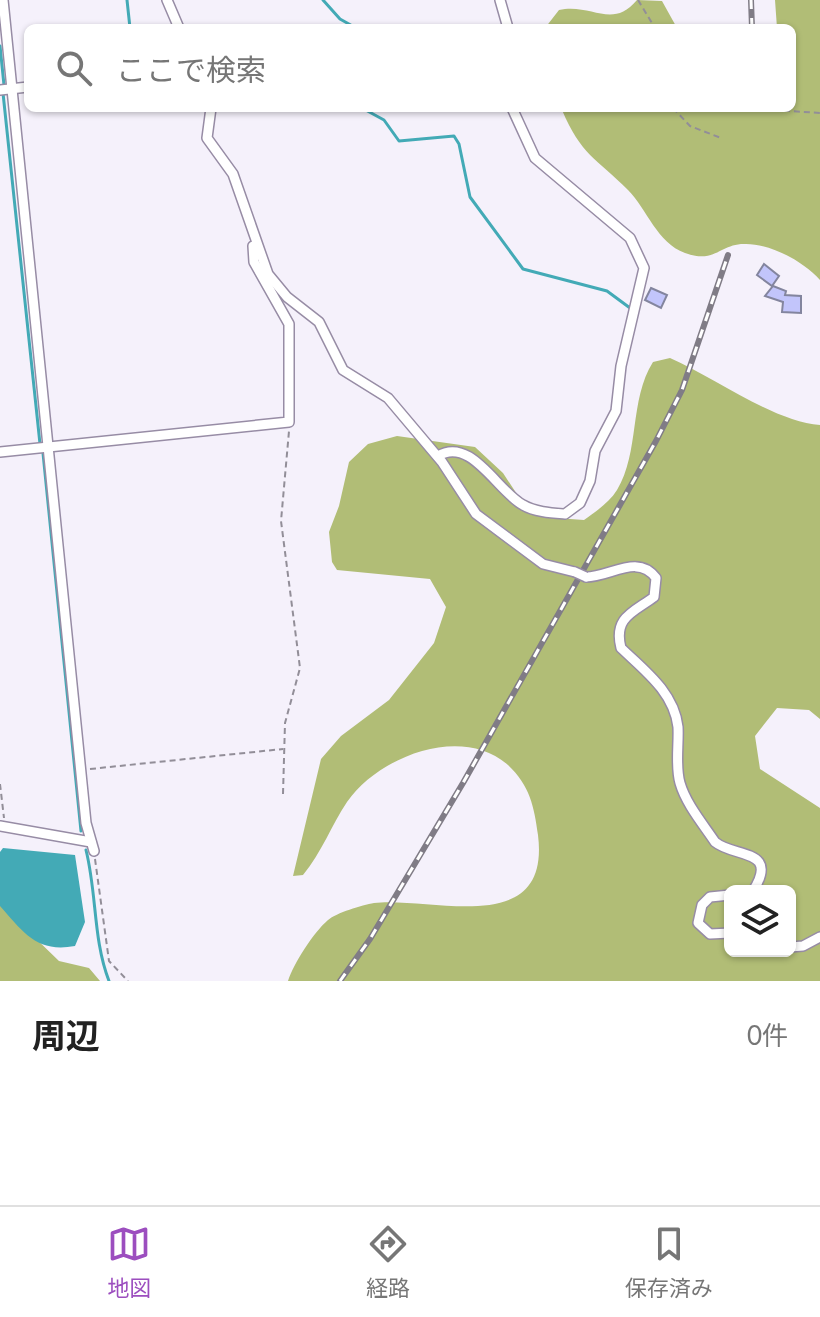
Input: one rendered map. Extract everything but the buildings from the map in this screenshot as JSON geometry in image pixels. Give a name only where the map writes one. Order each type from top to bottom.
[{"type":"street","points":[[2,826],[92,846],[5,89],[3,0]]},
{"type":"street","points":[[167,0],[177,24]]},
{"type":"street","points":[[500,0],[507,24]]},
{"type":"street","points":[[210,112],[207,138],[217,157],[233,174],[253,239],[276,287],[319,322],[343,370],[351,378],[388,398],[438,456],[476,514],[543,564],[586,577],[634,566],[649,570],[656,578],[654,597],[626,612],[622,619],[621,648],[652,676],[668,698],[678,724],[678,779],[691,805],[722,848],[745,852],[758,860],[761,872],[756,885]]},
{"type":"street","points":[[438,456],[450,451],[463,454],[525,507],[565,514],[580,503],[590,481],[595,451],[616,411],[621,366],[644,268],[638,250],[622,230],[535,158],[514,112]]},
{"type":"street","points":[[0,452],[289,422],[292,375],[289,324],[254,262],[253,239]]},
{"type":"street","points":[[724,896],[710,897],[702,905],[698,923],[710,934],[724,933]]},
{"type":"street","points":[[796,947],[820,937]]},
{"type":"path","points":[[638,0],[653,24]]},
{"type":"path","points":[[796,111],[820,113]]},
{"type":"path","points":[[677,112],[690,126],[721,138]]},
{"type":"path","points":[[283,794],[285,723],[300,668],[281,521],[289,422]]},
{"type":"path","points":[[83,770],[284,749]]},
{"type":"path","points":[[0,784],[2,826]]},
{"type":"path","points":[[92,846],[109,961],[128,981]]},
{"type":"green space","points":[[637,0],[662,1],[675,24],[548,24],[559,10],[610,15],[628,9]]},
{"type":"green space","points":[[775,0],[820,0],[820,280],[795,260],[754,244],[736,245],[704,256],[675,248],[660,234],[628,190],[583,147],[563,112],[796,112],[796,24],[777,24]]},
{"type":"green space","points":[[670,358],[765,408],[802,422],[820,425],[820,719],[809,710],[777,708],[755,736],[760,769],[820,808],[820,981],[288,981],[310,940],[328,920],[337,915],[374,903],[482,906],[507,901],[526,889],[537,868],[538,835],[533,806],[521,781],[508,765],[489,753],[468,747],[445,747],[400,759],[361,786],[347,802],[310,866],[303,875],[293,876],[321,759],[341,736],[389,700],[434,643],[446,607],[430,579],[337,570],[332,562],[329,532],[339,506],[349,462],[368,444],[397,436],[475,447],[503,473],[526,508],[556,518],[584,520],[610,499],[624,475],[646,377],[653,362]]},
{"type":"green space","points":[[0,904],[59,961],[89,968],[100,981],[0,981]]},
{"type":"water","points":[[3,848],[75,855],[85,922],[75,946],[41,944],[24,932],[0,906],[0,852]]},
{"type":"waterway","points":[[127,0],[130,24]]},
{"type":"waterway","points":[[323,0],[349,24]]},
{"type":"waterway","points":[[0,46],[4,85]]},
{"type":"waterway","points":[[3,93],[40,444]]},
{"type":"waterway","points":[[369,112],[384,120],[399,141],[454,136],[459,144],[470,197],[523,269],[607,291],[630,308]]},
{"type":"waterway","points":[[43,453],[81,831]]},
{"type":"waterway","points":[[86,850],[100,949],[109,981]]},
{"type":"railway","points":[[751,0],[752,24]]},
{"type":"railway","points":[[340,981],[370,939],[463,783],[656,441],[682,390],[728,255]]}]
